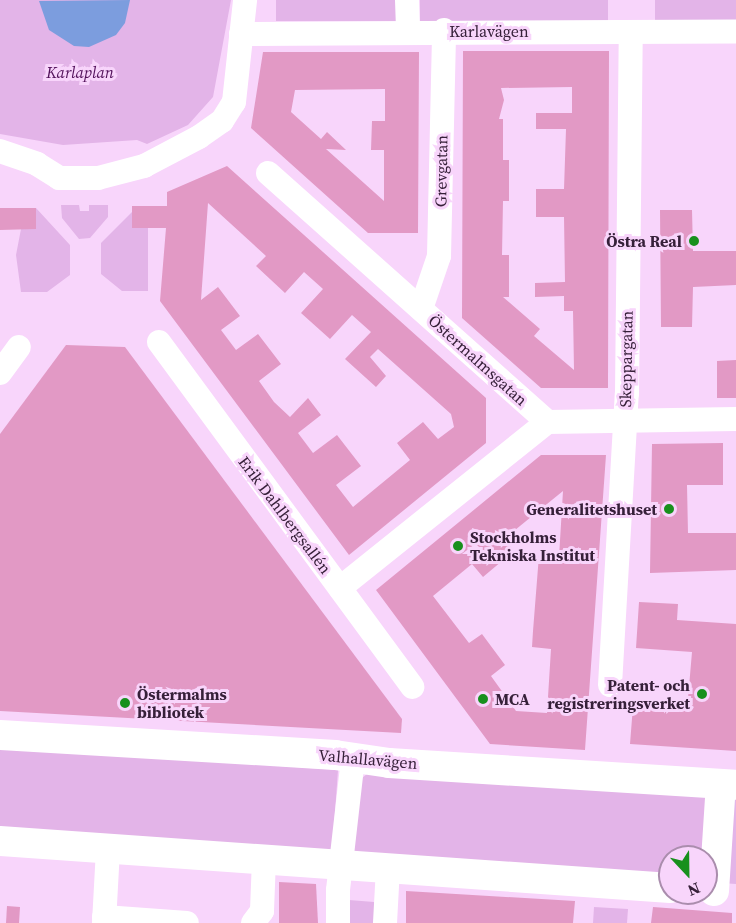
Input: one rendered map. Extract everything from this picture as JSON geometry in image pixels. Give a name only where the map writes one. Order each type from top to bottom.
[{"type":"main road","name":"Valhallavägen","points":[[0,735],[729,785]]},
{"type":"main road","points":[[719,891],[729,785]]},
{"type":"main road","points":[[0,841],[658,887]]},
{"type":"street","points":[[0,151],[37,164],[59,178],[75,179],[115,176],[165,156],[199,137],[229,113],[236,92],[245,0]]},
{"type":"street","points":[[407,0],[408,31]]},
{"type":"street","name":"Karlavägen","points":[[242,33],[444,30],[736,31]]},
{"type":"street","name":"Grevgatan","points":[[421,309],[440,256],[444,30]]},
{"type":"street","name":"Skeppargatan","points":[[610,685],[625,418],[631,32]]},
{"type":"street","name":"Östermalmsgatan","points":[[267,172],[547,422]]},
{"type":"street","name":"Erik Dahlbergsallén","points":[[159,342],[412,687]]},
{"type":"street","points":[[0,373],[20,346]]},
{"type":"street","points":[[340,588],[547,422],[625,418],[736,419]]},
{"type":"street","points":[[338,923],[353,758]]},
{"type":"street","points":[[108,850],[104,920],[187,923]]},
{"type":"street","points":[[253,923],[262,911],[264,860]]},
{"type":"street","points":[[385,923],[388,868]]},
{"type":"green space","name":"Karlaplan","points":[[0,0],[231,0],[213,97],[188,125],[147,144],[137,140],[63,145],[0,134]]},
{"type":"green space","points":[[276,0],[397,0],[397,21],[276,21]]},
{"type":"green space","points":[[420,0],[608,0],[608,23],[420,21]]},
{"type":"green space","points":[[655,0],[736,0],[736,23],[655,24]]},
{"type":"green space","points":[[61,205],[79,205],[80,211],[89,211],[89,205],[108,205],[108,217],[90,238],[79,239],[62,218]]},
{"type":"green space","points":[[36,208],[70,245],[70,275],[47,292],[21,292],[16,255],[21,229],[36,229]]},
{"type":"green space","points":[[132,212],[132,228],[148,228],[148,291],[122,291],[101,274],[101,243]]},
{"type":"green space","points":[[0,747],[338,770],[332,854],[0,831]]},
{"type":"green space","points":[[367,774],[736,797],[736,884],[718,883],[718,845],[658,845],[658,878],[352,858],[362,778]]},
{"type":"green space","points":[[349,900],[374,902],[374,923],[349,923]]},
{"type":"green space","points":[[594,907],[628,909],[627,923],[593,923]]},
{"type":"water","points":[[130,0],[125,23],[116,35],[89,47],[74,46],[49,30],[39,1]]},
{"type":"building","points":[[463,51],[609,51],[608,388],[541,388],[462,318]],"holes":[[[572,87],[572,113],[536,113],[536,129],[566,129],[564,189],[536,189],[536,217],[564,217],[565,282],[535,283],[535,297],[564,296],[564,311],[573,311],[574,370],[534,336],[540,329],[503,297],[509,297],[509,255],[502,255],[503,201],[509,201],[509,160],[503,160],[503,119],[499,119],[504,100],[501,88]]]},
{"type":"building","points":[[263,52],[419,52],[418,233],[368,233],[251,128]],"holes":[[[385,89],[385,121],[372,121],[371,150],[384,150],[384,201],[326,149],[346,150],[327,132],[321,139],[291,112],[295,90]]]},
{"type":"building","points":[[227,166],[486,398],[486,443],[349,555],[160,301],[166,228],[132,228],[132,206],[167,206],[167,192]],"holes":[[[208,203],[266,256],[256,266],[285,293],[304,272],[323,289],[301,313],[330,339],[352,315],[371,332],[345,359],[376,387],[386,376],[370,357],[378,349],[451,414],[454,427],[438,439],[423,422],[397,443],[410,460],[353,507],[336,485],[361,466],[337,435],[313,453],[298,433],[321,415],[308,398],[290,417],[274,402],[259,381],[281,364],[258,334],[236,350],[221,330],[240,316],[218,287],[201,300]]]},
{"type":"building","points":[[0,208],[36,208],[36,229],[0,230]]},
{"type":"building","points":[[660,210],[692,210],[693,251],[736,251],[736,285],[693,287],[692,327],[661,327]]},
{"type":"building","points":[[66,345],[125,347],[402,719],[401,733],[0,711],[0,434]]},
{"type":"building","points":[[736,360],[736,398],[717,398],[717,361]]},
{"type":"building","name":"Generalitetshuset","points":[[723,443],[723,485],[687,485],[688,533],[736,533],[736,570],[650,573],[652,444]]},
{"type":"building","points":[[541,455],[606,455],[585,750],[490,744],[376,590]],"holes":[[[563,491],[559,557],[539,555],[533,631],[532,647],[551,649],[547,713],[516,711],[491,676],[505,665],[482,634],[469,643],[433,596],[472,564],[483,577],[514,551],[504,539]]]},
{"type":"building","name":"Patent- och registreringsverket","points":[[639,602],[678,604],[677,620],[736,624],[736,751],[630,744],[633,706],[687,710],[692,652],[636,648]]},
{"type":"building","points":[[279,882],[316,884],[318,923],[279,923]]},
{"type":"building","points":[[406,891],[575,901],[573,923],[406,923]]},
{"type":"building","points":[[7,906],[20,907],[19,923],[6,923]]},
{"type":"building","points":[[653,907],[732,913],[732,923],[651,923]]},
{"type":"place","name":"Östra Real","points":[[694,241]]},
{"type":"place","name":"Generalitetshuset","points":[[669,509]]},
{"type":"place","name":"Stockholms Tekniska Institut","points":[[458,546]]},
{"type":"place","name":"Patent- och registreringsverket","points":[[702,694]]},
{"type":"place","name":"MCA","points":[[483,699]]},
{"type":"place","name":"Östermalms bibliotek","points":[[125,703]]}]
